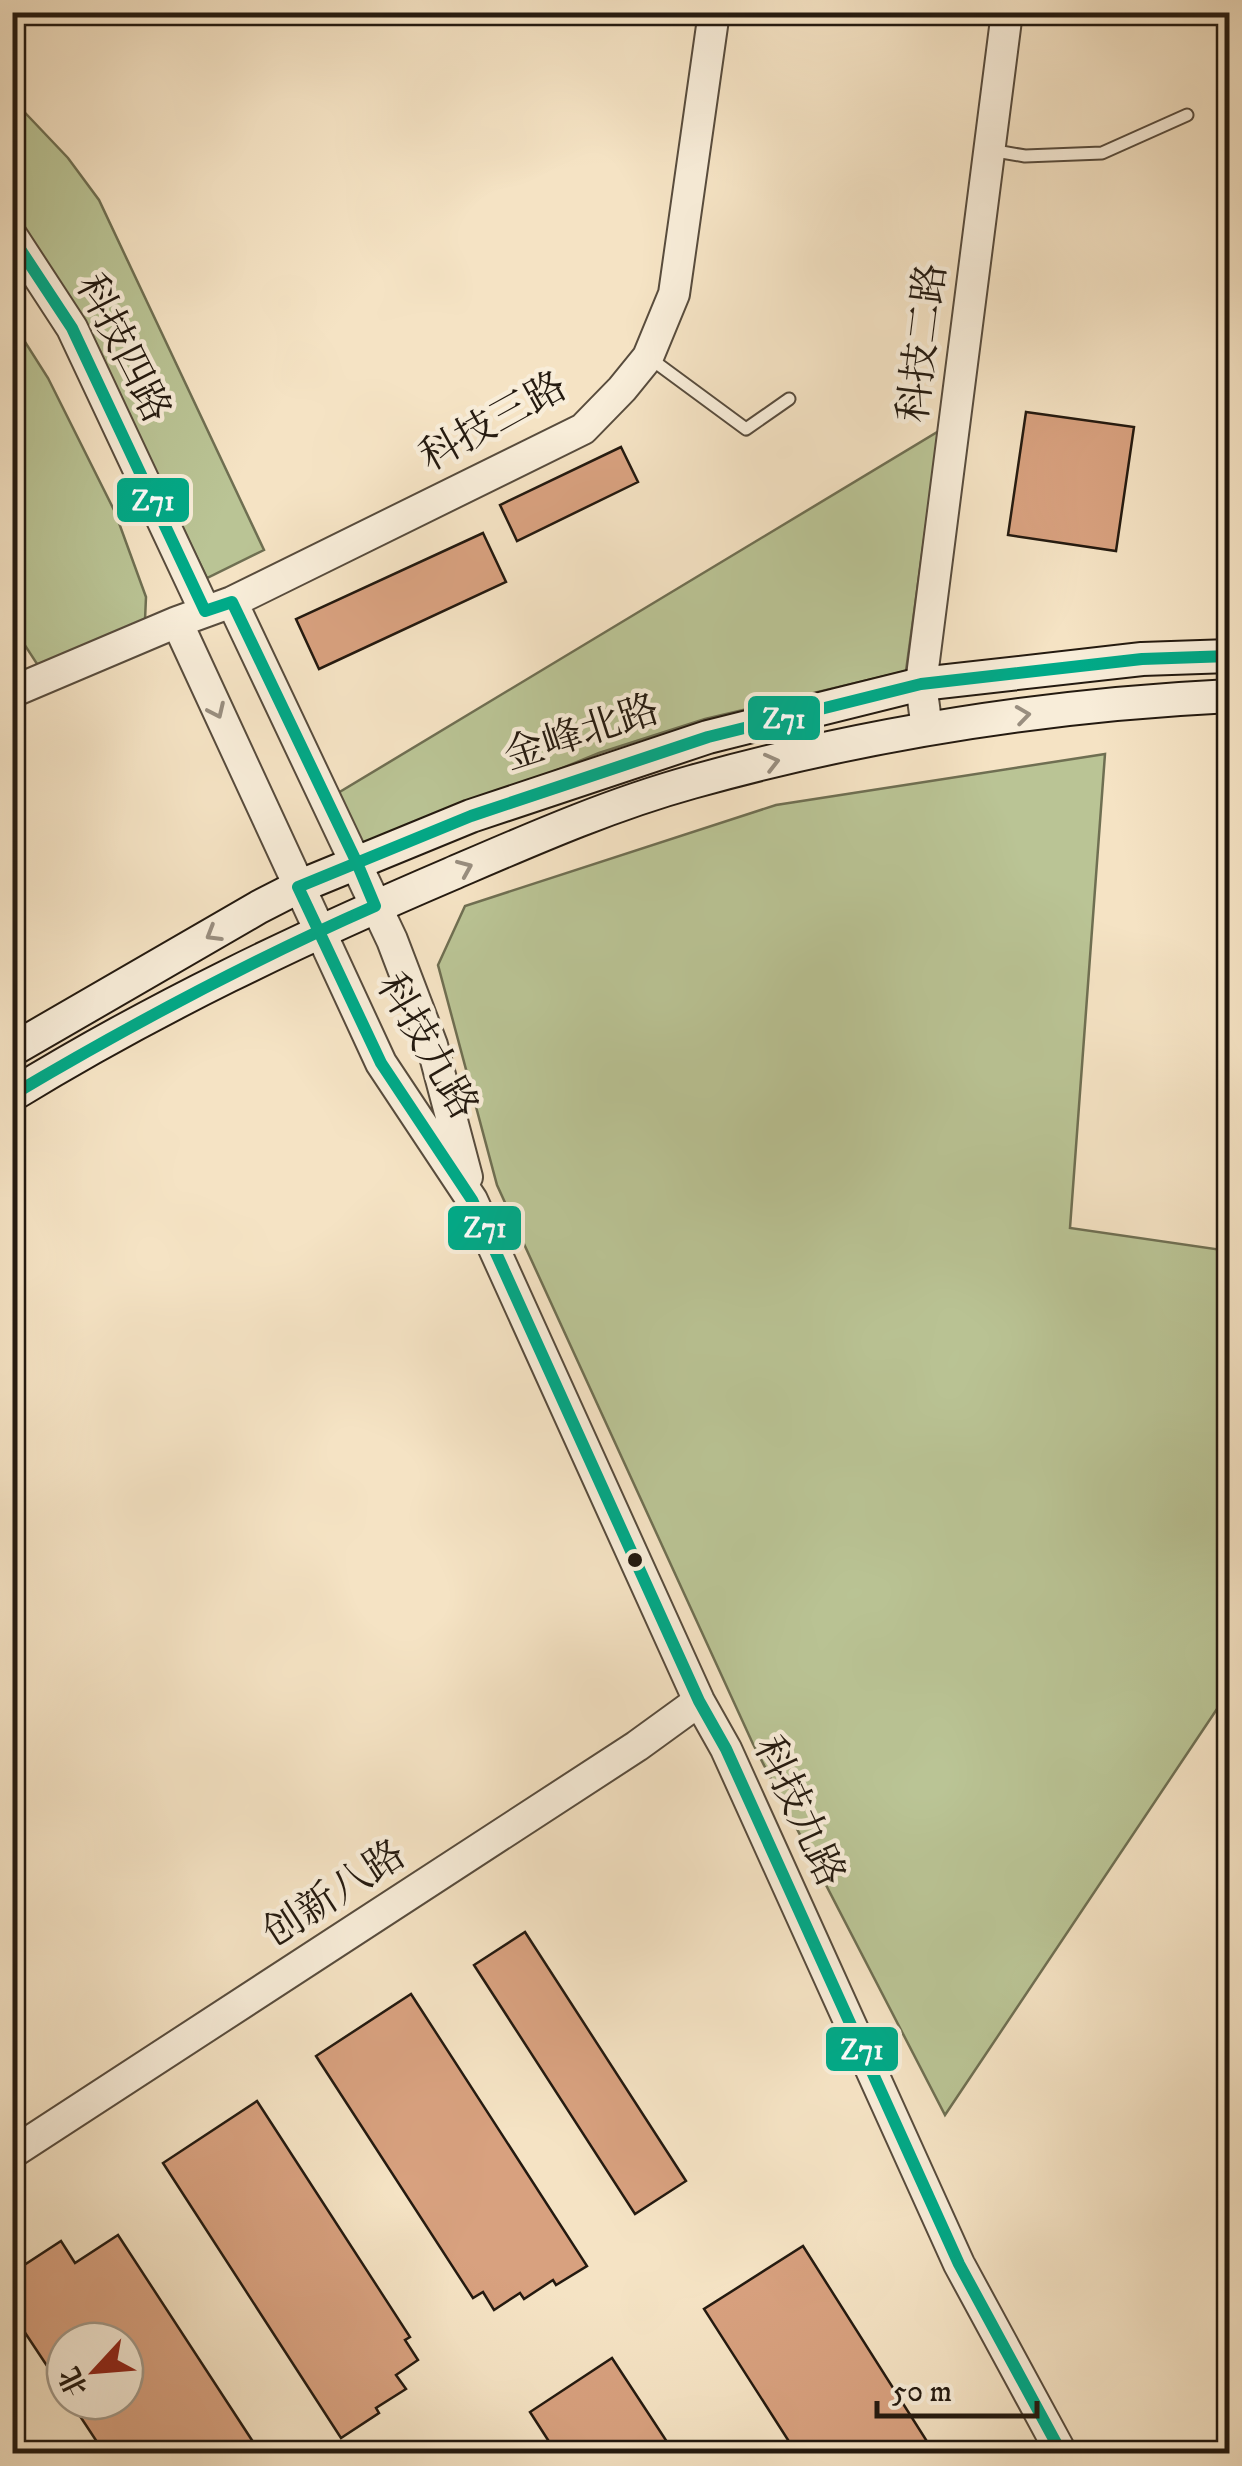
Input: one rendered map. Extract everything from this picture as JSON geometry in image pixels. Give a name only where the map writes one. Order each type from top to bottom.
[{"type":"main road","name":"金峰北路","points":[[12,1050],[298,887],[471,816],[708,737],[921,684],[1142,659],[1230,656]]},
{"type":"main road","name":"金峰北路","points":[[12,1095],[193,992],[320,930],[566,825],[690,783],[926,729],[1090,706],[1230,696]]},
{"type":"street","name":"科技三路","points":[[12,692],[204,612],[583,429],[622,390],[648,356],[674,294],[714,12]]},
{"type":"street","name":"科技二路","points":[[926,729],[921,684],[1007,12]]},
{"type":"street","name":"科技四路","points":[[12,236],[72,328],[204,612],[298,887],[320,930]]},
{"type":"street","name":"科技四路","points":[[204,612],[357,862],[375,906]]},
{"type":"street","name":"科技九路","points":[[375,906],[432,1045],[472,1200]]},
{"type":"street","name":"科技九路","points":[[320,930],[381,1063],[472,1200],[959,2264],[1062,2454]]},
{"type":"street","name":"创新八路","points":[[12,2153],[620,1757],[699,1701]]},
{"type":"lane","points":[[989,150],[1025,156],[1102,153],[1187,115]]},
{"type":"lane","points":[[648,356],[746,429],[789,398]]},
{"type":"green space","points":[[12,99],[68,158],[99,200],[264,550],[207,578],[83,322],[13,213]]},
{"type":"green space","points":[[13,323],[48,378],[115,512],[146,597],[145,620],[39,667],[13,627]]},
{"type":"green space","points":[[939,431],[906,671],[705,719],[599,753],[364,849],[338,793]]},
{"type":"green space","points":[[1105,754],[1070,1228],[1229,1251],[1229,1691],[945,2115],[753,1744],[497,1185],[438,965],[465,906],[776,805]]},
{"type":"building","points":[[1026,412],[1134,427],[1116,551],[1008,535]]},
{"type":"building","points":[[621,447],[638,482],[517,541],[500,505]]},
{"type":"building","points":[[483,533],[506,582],[319,669],[296,619]]},
{"type":"building","points":[[525,1932],[686,2181],[635,2214],[474,1965]]},
{"type":"building","points":[[411,1994],[587,2266],[556,2285],[553,2280],[524,2299],[520,2293],[494,2310],[483,2292],[473,2298],[316,2056]]},
{"type":"building","points":[[257,2101],[410,2337],[405,2340],[418,2360],[396,2375],[406,2389],[341,2438],[163,2163]]},
{"type":"building","points":[[118,2235],[261,2454],[105,2454],[83,2421],[145,2421],[145,2321],[45,2321],[45,2363],[12,2313],[12,2273],[61,2241],[75,2263]]},
{"type":"building","points":[[803,2246],[935,2454],[797,2454],[704,2309]]},
{"type":"building","points":[[612,2358],[675,2454],[557,2454],[530,2412]]},
{"type":"transit line","name":"Z71","points":[[12,237],[72,328],[205,611],[232,602],[375,906],[191,995],[12,1095]]},
{"type":"transit line","name":"Z71","points":[[1062,2454],[959,2264],[472,1200],[381,1063],[298,887],[471,816],[708,737],[921,684],[1142,659],[1230,656]]}]
